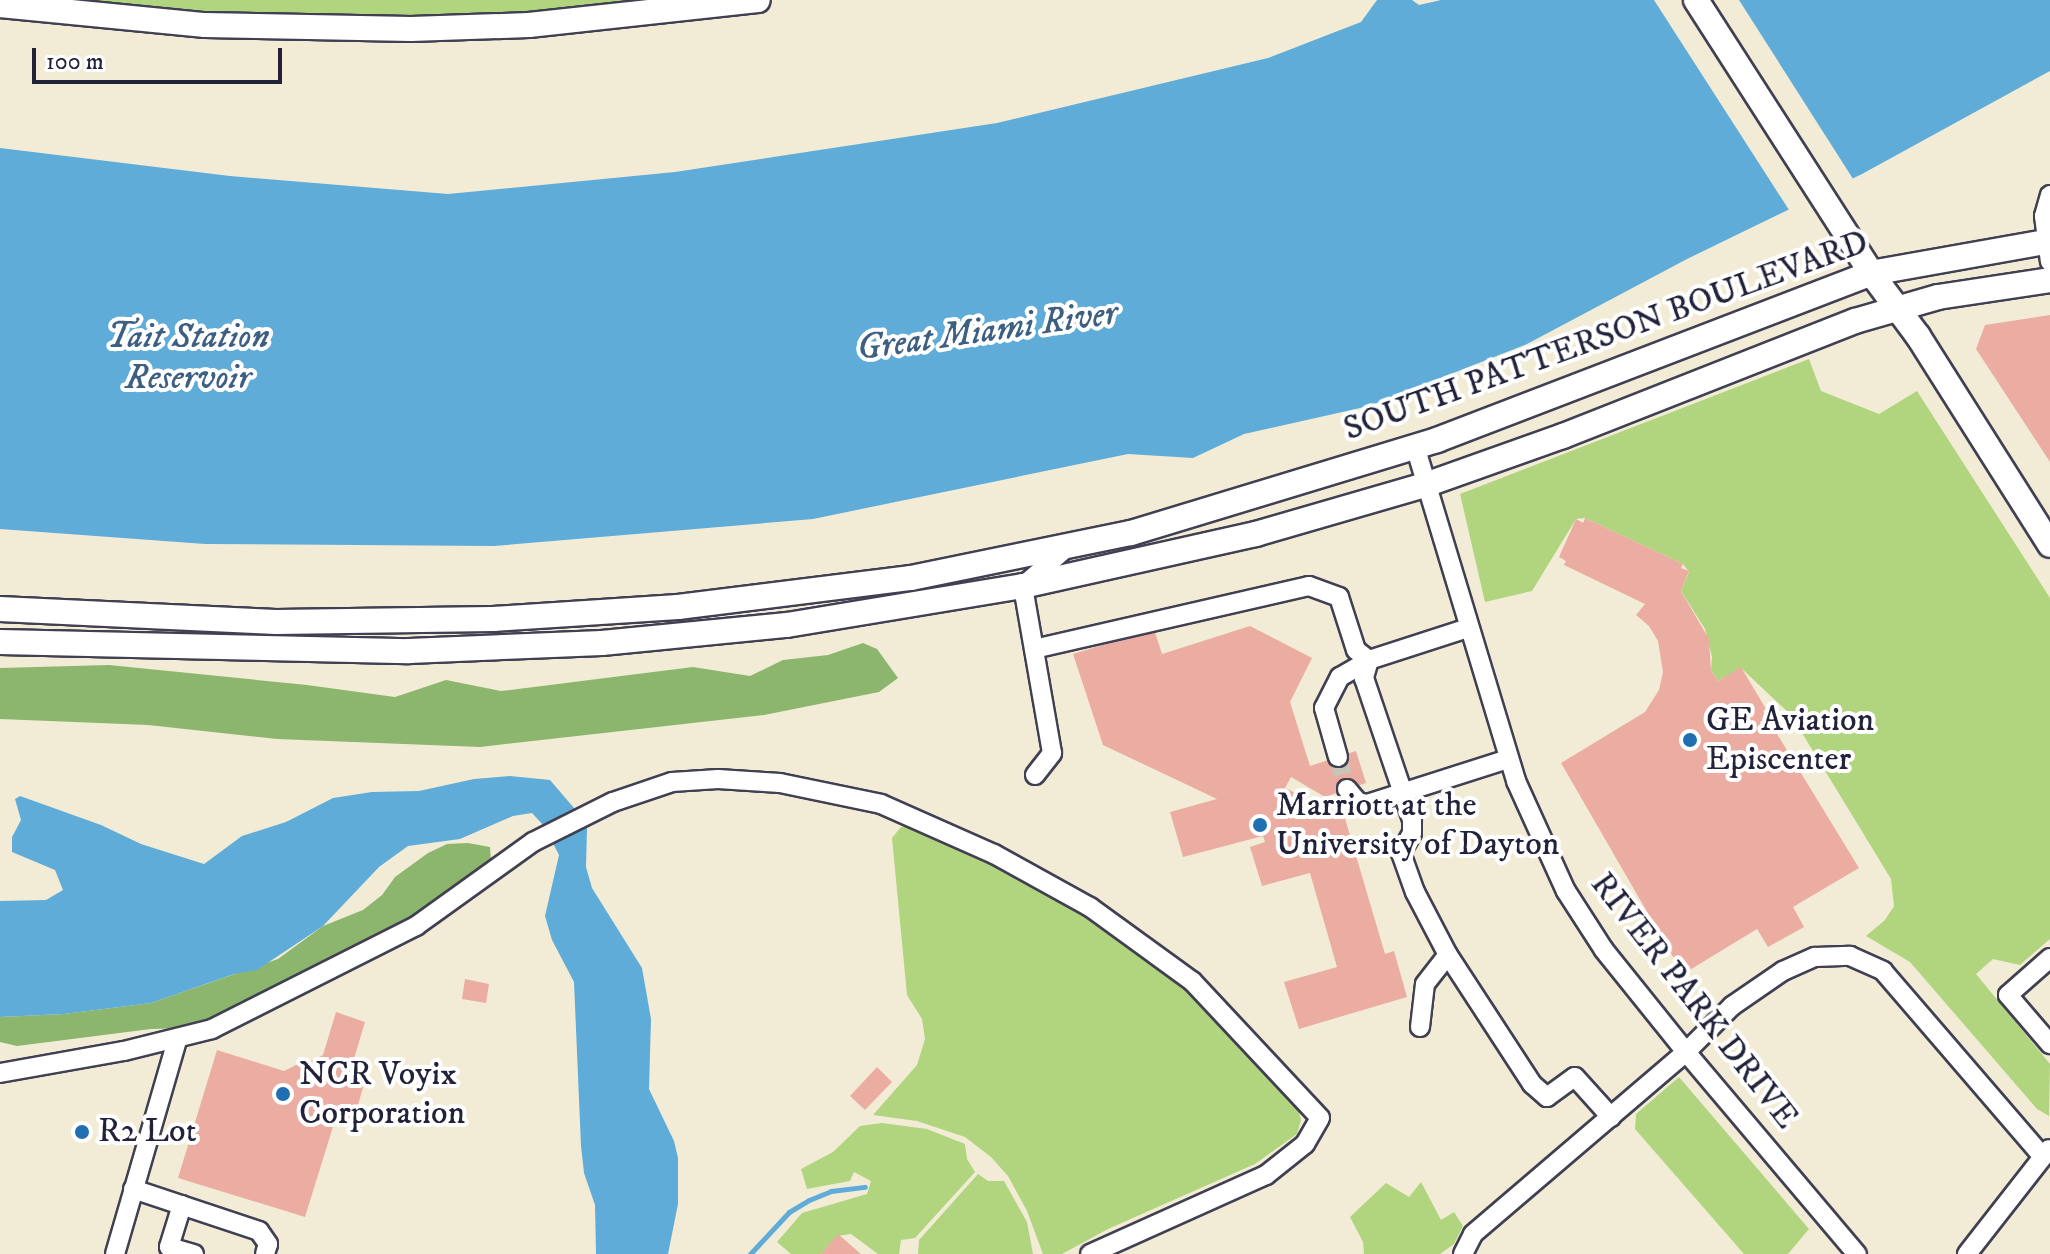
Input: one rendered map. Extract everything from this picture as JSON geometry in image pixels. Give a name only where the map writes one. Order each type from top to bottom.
[{"type":"main road","points":[[0,5],[205,25],[411,29],[529,25],[758,0]]},
{"type":"main road","points":[[1696,0],[2050,545]]},
{"type":"main road","name":"SOUTH PATTERSON BOULEVARD","points":[[0,609],[276,622],[493,619],[783,596],[911,578],[1065,549],[1131,533],[1415,446],[1555,396],[1871,273],[2049,248]]},
{"type":"main road","name":"SOUTH PATTERSON BOULEVARD","points":[[0,642],[394,651],[602,643],[787,625],[1023,586],[1256,534],[1428,484],[1898,307],[2050,280]]},
{"type":"street","points":[[2049,248],[2044,216],[2050,195]]},
{"type":"street","name":"RIVER PARK DRIVE","points":[[1415,446],[1508,759],[1536,831],[1573,902],[1604,950],[1686,1052],[1857,1254]]},
{"type":"street","points":[[1035,775],[1052,753],[1023,586],[1065,549]]},
{"type":"street","points":[[1034,649],[1309,586],[1339,597],[1356,650],[1369,660]]},
{"type":"street","points":[[1338,757],[1324,708],[1340,677],[1369,660],[1468,628]]},
{"type":"street","points":[[1369,660],[1364,678],[1402,793],[1419,830],[1401,853],[1415,892],[1448,955],[1532,1084],[1547,1097],[1575,1077],[1611,1117]]},
{"type":"street","points":[[1347,789],[1358,802],[1367,804],[1508,759]]},
{"type":"street","points":[[0,1073],[177,1040],[248,1013],[416,926],[533,842],[595,811],[672,782],[718,779],[780,783],[881,804],[994,854],[1090,907],[1192,981],[1320,1118],[1305,1144],[1266,1175],[1090,1254]]},
{"type":"street","points":[[1420,1027],[1425,984],[1448,955]]},
{"type":"street","points":[[1463,1254],[1473,1234],[1686,1052],[1732,1006],[1783,971],[1815,957],[1850,956],[1883,971],[2046,1152],[1967,1254]]},
{"type":"street","points":[[2050,958],[2008,995],[2050,1044]]},
{"type":"street","points":[[115,1254],[177,1040]]},
{"type":"street","points":[[133,1189],[259,1231],[268,1244],[265,1254]]},
{"type":"street","points":[[182,1205],[168,1250],[194,1254]]},
{"type":"green space","points":[[0,0],[758,0],[411,29]]},
{"type":"green space","points":[[1809,359],[1821,391],[1879,414],[1917,391],[2050,598],[2050,939],[2020,965],[1993,959],[1976,974],[2050,1064],[2049,1116],[2037,1109],[1910,962],[1866,936],[1885,920],[1894,906],[1891,879],[1791,715],[1741,668],[1718,681],[1711,670],[1712,657],[1705,629],[1681,591],[1689,572],[1683,564],[1585,518],[1576,519],[1532,591],[1485,602],[1460,494]]},
{"type":"green space","points":[[863,643],[877,649],[898,678],[879,692],[764,715],[480,747],[277,739],[148,725],[0,719],[0,668],[109,665],[395,697],[446,680],[501,691],[693,667],[750,676],[783,660],[828,655]]},
{"type":"green space","points":[[916,825],[1084,913],[1189,991],[1296,1100],[1301,1120],[1297,1134],[1255,1164],[1108,1229],[1062,1254],[1043,1254],[1027,1211],[1008,1176],[991,1157],[965,1137],[917,1121],[873,1115],[917,1065],[925,1039],[922,1019],[907,995],[892,838],[901,827]]},
{"type":"green space","points":[[468,843],[490,847],[491,860],[475,874],[393,930],[244,1005],[187,1028],[151,1029],[17,1046],[0,1042],[0,1017],[64,1014],[151,1003],[278,959],[323,926],[363,910],[382,895],[395,877],[428,853],[447,844]]},
{"type":"green space","points":[[1679,1077],[1809,1229],[1788,1254],[1744,1254],[1635,1129],[1636,1114]]},
{"type":"green space","points":[[882,1123],[927,1129],[965,1144],[967,1159],[975,1172],[915,1238],[901,1240],[899,1254],[878,1254],[851,1234],[837,1236],[821,1254],[791,1254],[777,1242],[802,1213],[867,1194],[871,1181],[854,1172],[850,1181],[807,1189],[801,1169],[833,1152],[860,1126]]},
{"type":"green space","points":[[978,1174],[988,1181],[1004,1181],[1027,1222],[1033,1254],[918,1254],[919,1240]]},
{"type":"green space","points":[[1421,1182],[1441,1220],[1454,1212],[1463,1226],[1454,1244],[1440,1254],[1364,1254],[1363,1242],[1350,1217],[1386,1183],[1409,1197]]},
{"type":"water","name":"Tait Station Reservoir","points":[[1377,0],[1412,0],[1419,5],[1441,0],[2050,0],[2050,71],[1862,174],[1687,259],[1527,344],[1369,406],[1244,434],[1193,458],[1128,454],[813,519],[494,546],[205,544],[0,529],[0,148],[230,176],[448,194],[675,172],[997,123],[1268,58],[1361,22]]},
{"type":"water","points":[[510,776],[550,780],[580,815],[587,829],[586,867],[592,888],[642,968],[651,1019],[649,1089],[674,1141],[678,1158],[678,1204],[668,1254],[596,1254],[595,1205],[584,1173],[581,1146],[574,982],[552,940],[545,916],[559,855],[544,826],[532,813],[513,816],[460,839],[408,846],[379,867],[323,926],[257,970],[234,974],[151,1003],[64,1014],[0,1017],[0,901],[46,900],[63,890],[55,870],[12,852],[12,837],[21,820],[15,799],[20,796],[101,825],[141,844],[204,864],[242,836],[286,822],[333,798],[372,792],[419,791],[474,779]]},
{"type":"pier","points":[[1654,0],[1739,0],[1855,182],[1791,213]]},
{"type":"building","points":[[2050,315],[2050,462],[1976,349],[1985,325]]},
{"type":"building","name":"GE Aviation Episcenter","points":[[1585,518],[1683,564],[1681,568],[1689,571],[1681,591],[1709,639],[1711,670],[1718,681],[1741,667],[1766,709],[1763,711],[1859,868],[1793,907],[1804,927],[1768,947],[1757,929],[1683,974],[1561,763],[1645,712],[1659,690],[1663,672],[1658,641],[1649,626],[1636,615],[1645,604],[1564,565],[1566,561],[1559,557],[1576,519],[1583,523]]},
{"type":"building","name":"Marriott at the University of Dayton","points":[[1250,626],[1312,658],[1290,702],[1310,766],[1356,751],[1366,783],[1325,797],[1291,777],[1285,788],[1344,815],[1385,954],[1394,951],[1407,997],[1299,1029],[1284,982],[1337,967],[1310,873],[1262,886],[1250,847],[1265,842],[1263,836],[1183,857],[1170,812],[1217,799],[1103,745],[1073,654],[1154,629],[1162,654]]},
{"type":"building","points":[[465,979],[489,984],[486,1003],[462,999]]},
{"type":"building","name":"NCR Voyix Corporation","points":[[336,1012],[365,1022],[353,1062],[369,1067],[353,1122],[336,1117],[305,1217],[178,1178],[217,1050],[284,1071],[300,1063],[301,1066],[323,1055]]},
{"type":"building","points":[[877,1067],[892,1082],[865,1110],[850,1096]]},
{"type":"building","points":[[838,1234],[861,1254],[821,1254]]},
{"type":"waterway","points":[[750,1254],[789,1212],[809,1200],[831,1191],[865,1187]]},
{"type":"tunnel","points":[[1338,757],[1347,789]]},
{"type":"place","name":"GE Aviation Episcenter","points":[[1690,740]]},
{"type":"place","name":"Marriott at the University of Dayton","points":[[1260,825]]},
{"type":"place","name":"NCR Voyix Corporation","points":[[283,1094]]},
{"type":"place","name":"R2 Lot","points":[[82,1132]]},
{"type":"water label","name":"Great Miami River","points":[[987,331]]}]
